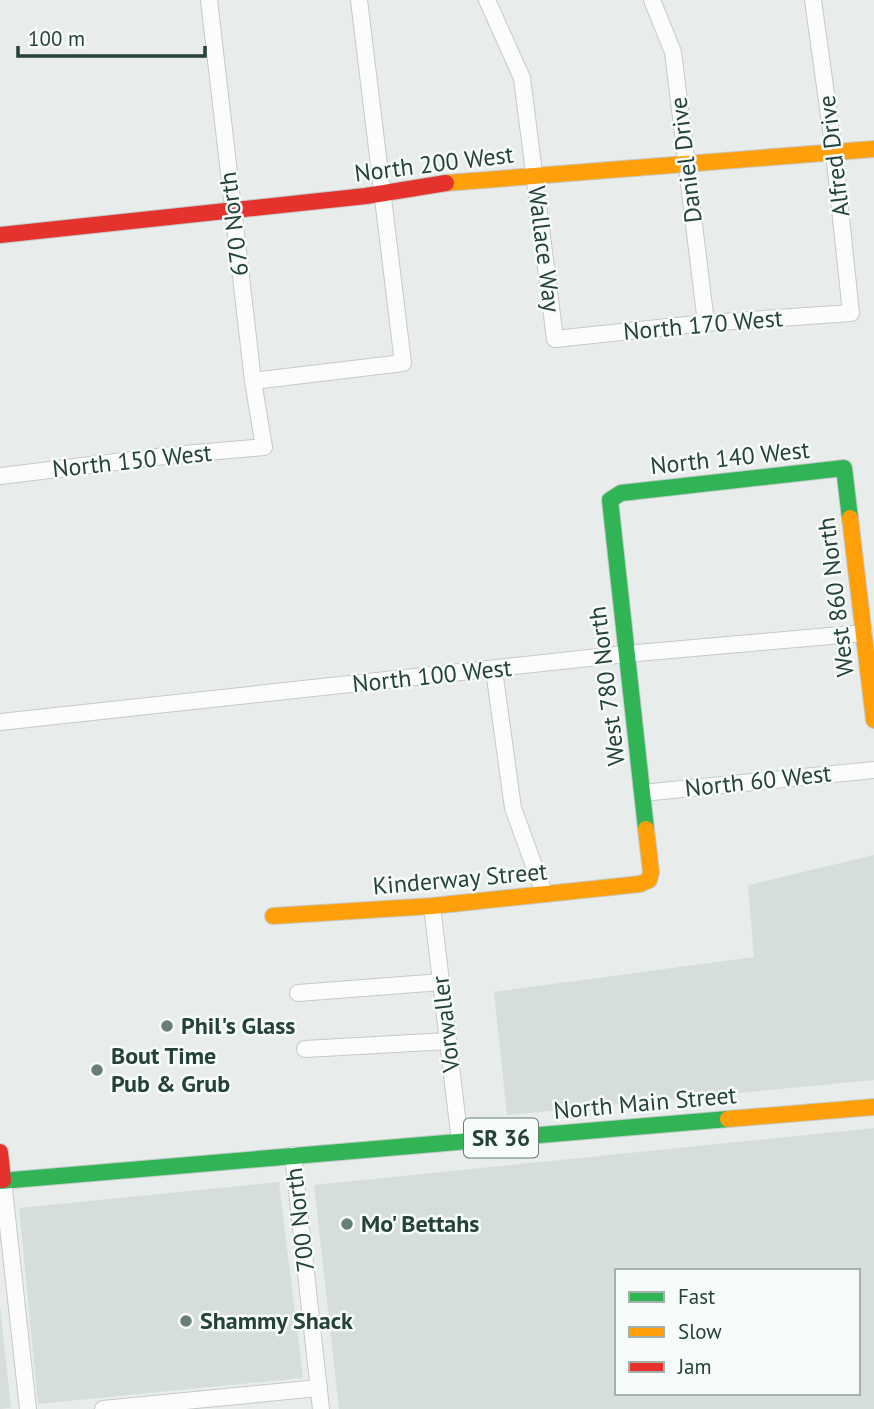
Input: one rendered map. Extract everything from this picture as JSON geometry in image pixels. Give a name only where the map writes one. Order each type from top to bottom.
[{"type":"main road","name":"North 200 West","points":[[0,235],[381,194],[466,180],[874,149]]},
{"type":"main road","name":"North 140 West","points":[[621,492],[844,468]]},
{"type":"main road","name":"West 860 North","points":[[844,468],[874,720]]},
{"type":"main road","name":"West 780 North","points":[[621,492],[610,500],[610,514],[651,872],[649,880]]},
{"type":"main road","name":"Kinderway Street","points":[[273,916],[432,906],[640,884],[649,880]]},
{"type":"main road","name":"North Main Street","points":[[2,1181],[874,1107]]},
{"type":"main road","points":[[0,1152],[2,1181]]},
{"type":"street","name":"670 North","points":[[209,0],[253,381],[264,447]]},
{"type":"street","points":[[253,381],[403,363],[359,0]]},
{"type":"street","name":"Wallace Way","points":[[487,0],[522,78],[555,339]]},
{"type":"street","name":"Daniel Drive","points":[[652,0],[673,52],[706,323]]},
{"type":"street","name":"Alfred Drive","points":[[813,0],[834,152],[851,313]]},
{"type":"street","name":"North 170 West","points":[[555,339],[706,323],[851,313]]},
{"type":"street","name":"North 150 West","points":[[0,476],[264,447]]},
{"type":"street","name":"North 100 West","points":[[0,722],[626,654],[864,633]]},
{"type":"street","points":[[494,670],[513,808],[544,893]]},
{"type":"street","name":"North 60 West","points":[[642,793],[874,770]]},
{"type":"street","name":"Vorwaller","points":[[432,906],[460,1142]]},
{"type":"street","points":[[298,993],[441,982]]},
{"type":"street","points":[[305,1049],[448,1041]]},
{"type":"street","name":"700 North","points":[[293,1156],[321,1409]]},
{"type":"street","points":[[2,1181],[28,1409]]},
{"type":"street","points":[[103,1409],[319,1388]]},
{"type":"shaded area","points":[[874,855],[874,1080],[507,1115],[494,992],[754,957],[748,885]]},
{"type":"shaded area","points":[[874,1128],[874,1409],[339,1409],[314,1185]]},
{"type":"shaded area","points":[[279,1182],[303,1378],[38,1404],[19,1208]]},
{"type":"shaded area","points":[[0,1305],[11,1408],[0,1409]]},
{"type":"traffic: fast","points":[[646,829],[610,500],[621,493],[844,468],[850,518]]},
{"type":"traffic: fast","points":[[0,1181],[728,1119]]},
{"type":"traffic: slow","points":[[446,183],[874,149]]},
{"type":"traffic: slow","points":[[850,518],[874,720]]},
{"type":"traffic: slow","points":[[273,916],[432,906],[640,884],[649,880],[651,872],[646,829]]},
{"type":"traffic: slow","points":[[728,1119],[874,1107]]},
{"type":"traffic: jam","points":[[0,235],[366,196],[446,183]]},
{"type":"traffic: jam","points":[[0,1152],[3,1180]]},
{"type":"place","name":"Phil's Glass","points":[[167,1026]]},
{"type":"place","name":"Bout Time Pub & Grub","points":[[97,1070]]},
{"type":"place","name":"Mo' Bettahs","points":[[347,1224]]},
{"type":"place","name":"Shammy Shack","points":[[186,1321]]}]
